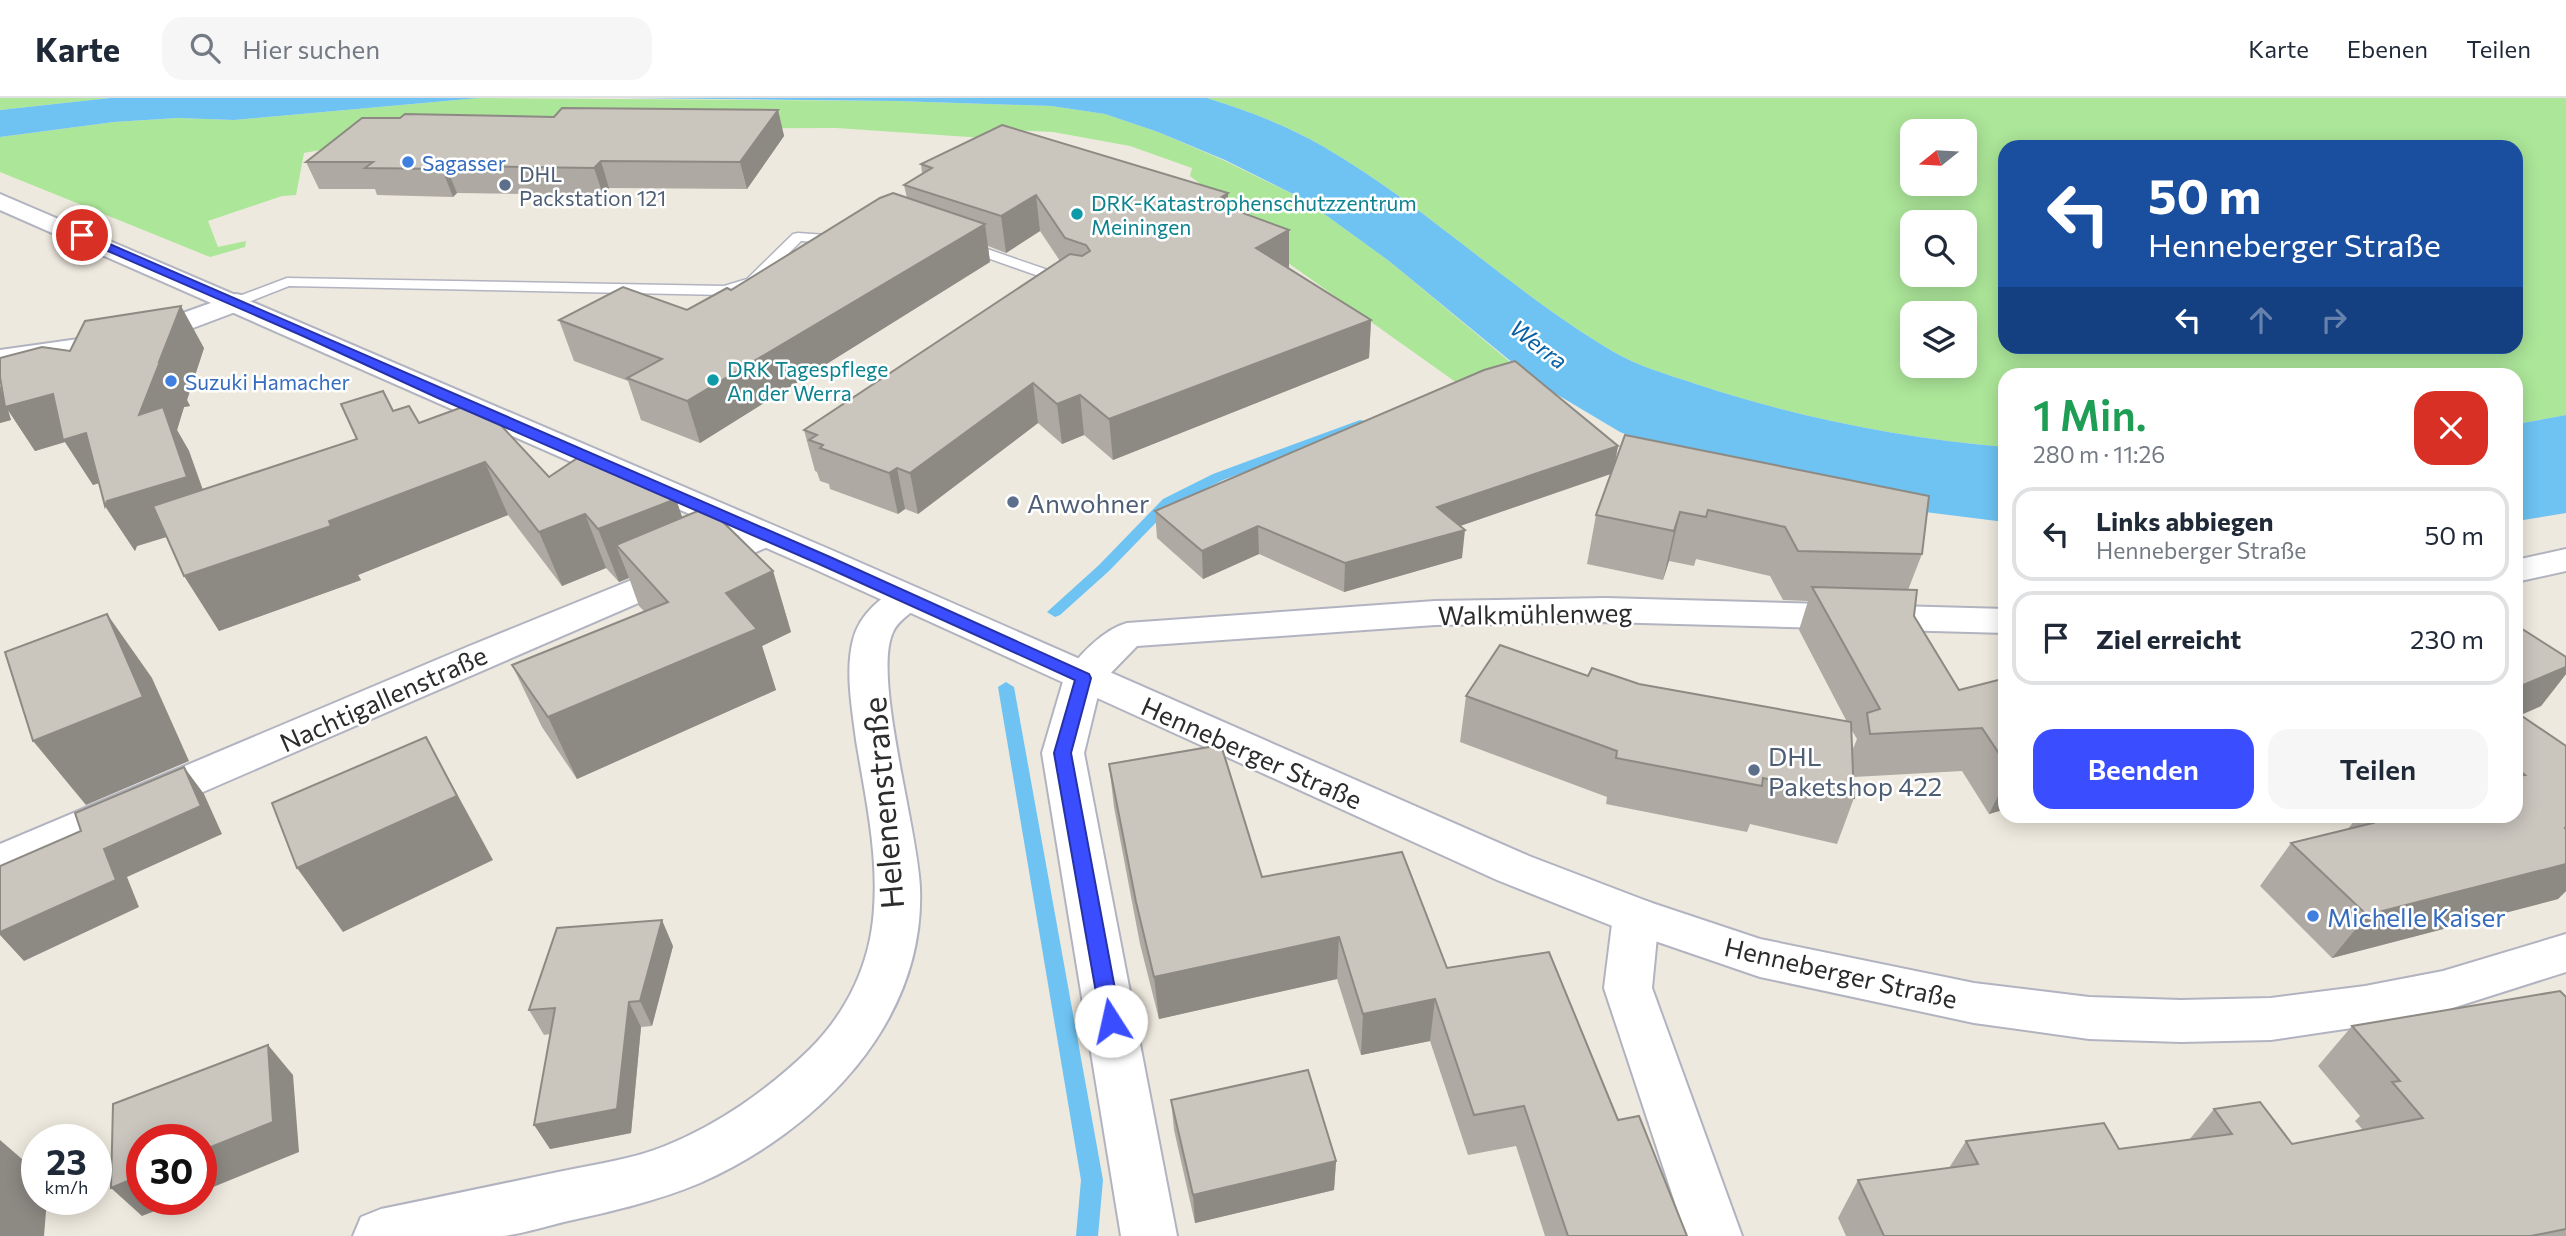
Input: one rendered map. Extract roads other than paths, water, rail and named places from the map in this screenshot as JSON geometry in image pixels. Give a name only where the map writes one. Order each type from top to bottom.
[{"type":"street","name":"Henneberger Straße","points":[[0,201],[767,535],[1513,868],[1636,916],[1760,958],[1974,1003],[2089,1018],[2181,1021],[2271,1019],[2365,1006],[2443,991],[2566,953]]},
{"type":"street","points":[[0,359],[114,343],[152,334],[236,302]]},
{"type":"street","name":"Nachtigallenstraße","points":[[0,863],[767,535]]},
{"type":"street","points":[[2523,569],[2566,560]]},
{"type":"street","name":"Helenenstraße","points":[[381,1236],[625,1183],[679,1166],[734,1138],[788,1099],[830,1061],[864,1019],[884,972],[897,910],[893,846],[874,721],[869,659],[872,638],[878,624],[907,598]]},
{"type":"street","name":"Walkmühlenweg","points":[[1083,678],[1128,635],[1435,613],[1605,610],[1998,621]]},
{"type":"street","points":[[1083,678],[1063,753],[1149,1236]]},
{"type":"street","points":[[1636,916],[1628,988],[1714,1236]]},
{"type":"lane","points":[[236,302],[287,282],[725,291],[752,282],[798,237],[850,241],[862,236]]},
{"type":"lane","points":[[952,241],[1084,287]]},
{"type":"water","points":[[110,98],[479,98],[234,120],[178,118],[114,122],[0,137],[0,110]]},
{"type":"water","name":"Werra","points":[[622,98],[1207,98],[1296,132],[1362,170],[1539,302],[1612,351],[1632,361],[1733,396],[1810,416],[1888,432],[1998,446],[1998,521],[1853,503],[1723,472],[1620,432],[1536,382],[1389,261],[1305,200],[1225,160],[1158,132],[1105,114],[1051,106],[896,101]]},
{"type":"water","points":[[2566,415],[2566,513],[2523,520],[2523,423]]},
{"type":"waterway","points":[[1055,612],[1104,568],[1168,502],[1218,477],[1360,424]]},
{"type":"waterway","points":[[1006,687],[1092,1180],[1087,1236]]},
{"type":"place","name":"Sagasser","points":[[408,162]]},
{"type":"place","name":"DHL Packstation 121","points":[[505,185]]},
{"type":"place","name":"DRK-Katastrophenschutzzentrum Meiningen","points":[[1077,214]]},
{"type":"place","name":"DRK Tagespflege An der Werra","points":[[713,380]]},
{"type":"place","name":"Suzuki Hamacher","points":[[171,381]]},
{"type":"place","name":"Anwohner","points":[[1013,502]]},
{"type":"place","name":"DHL Paketshop 422","points":[[1754,770]]},
{"type":"place","name":"Michelle Kaiser","points":[[2313,916]]}]
